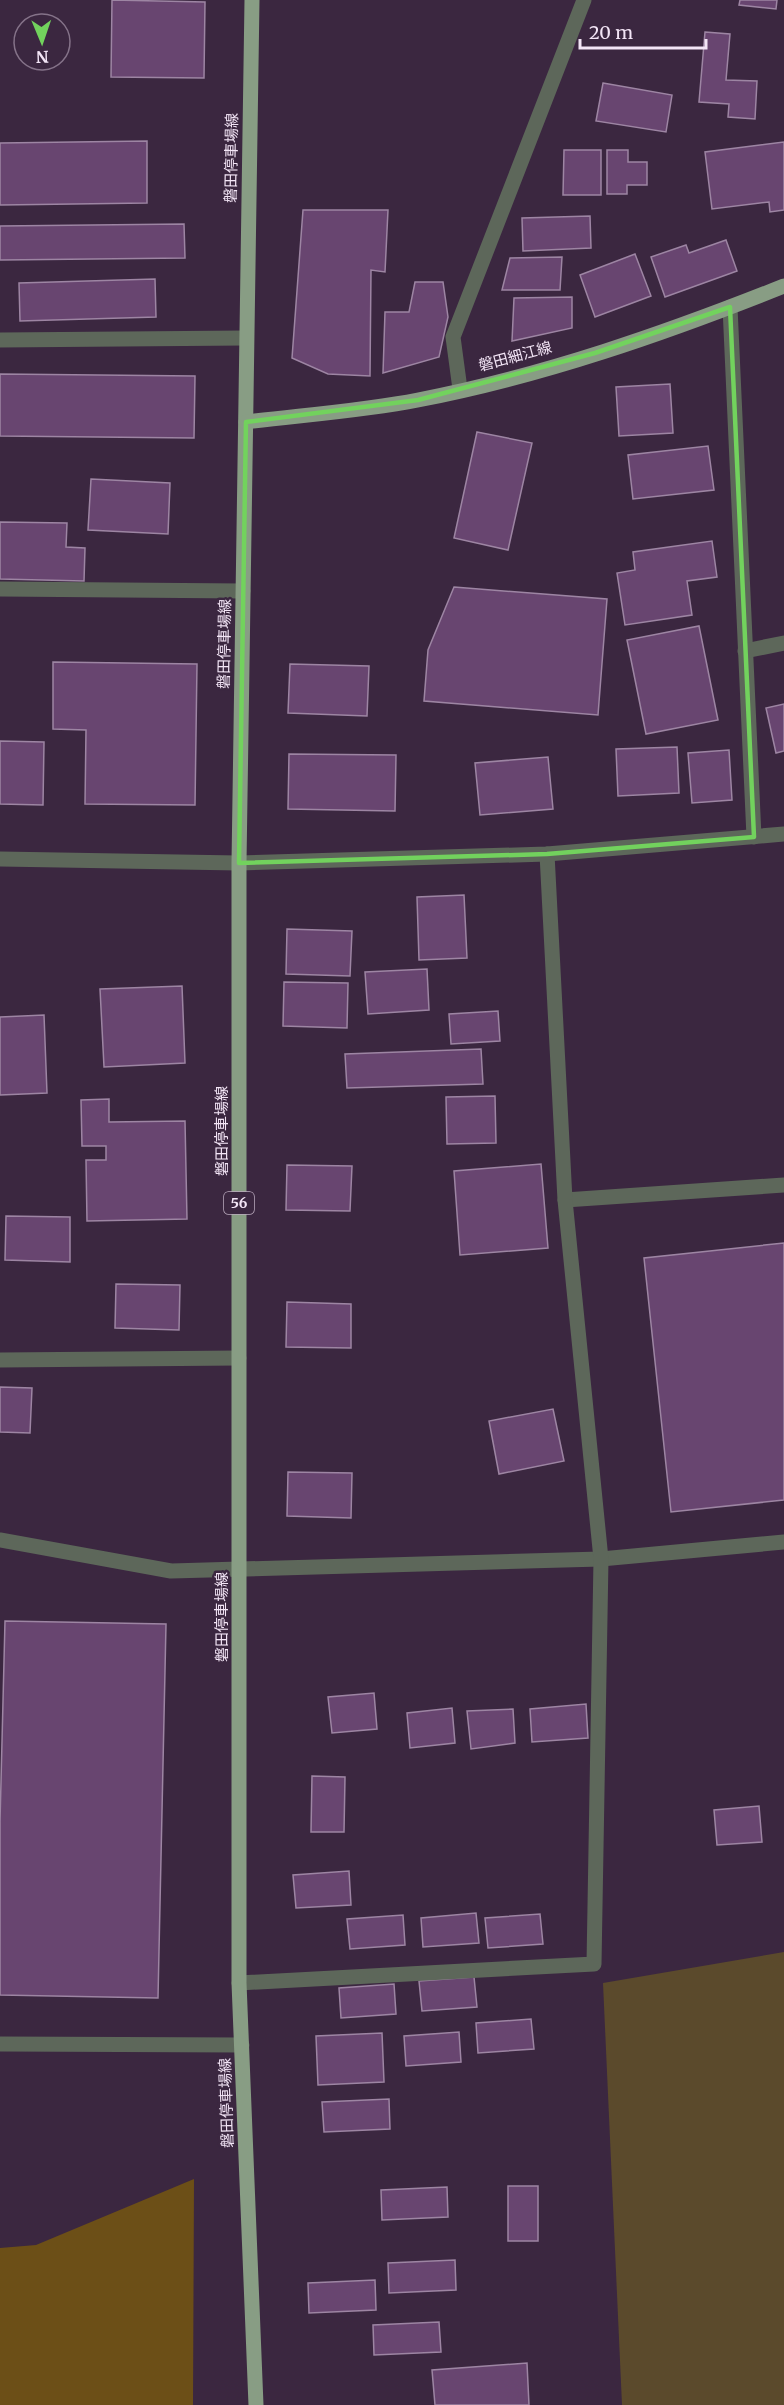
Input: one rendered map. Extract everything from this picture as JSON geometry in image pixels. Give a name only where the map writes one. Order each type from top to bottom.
[{"type":"main road","name":"磐田停車場線","points":[[252,0],[245,338],[246,422],[239,863],[239,1983],[256,2405]]},
{"type":"main road","name":"磐田細江線","points":[[246,422],[418,400],[595,353],[784,286]]},
{"type":"street","points":[[460,389],[453,337],[584,0]]},
{"type":"street","points":[[730,307],[754,837]]},
{"type":"street","points":[[0,340],[245,338]]},
{"type":"street","points":[[0,590],[243,591]]},
{"type":"street","points":[[746,651],[784,643]]},
{"type":"street","points":[[0,859],[239,863],[547,854],[784,834]]},
{"type":"street","points":[[239,1983],[594,1964],[601,1559],[565,1200],[547,854]]},
{"type":"street","points":[[565,1200],[784,1185]]},
{"type":"street","points":[[0,1360],[239,1358]]},
{"type":"street","points":[[0,1540],[171,1571],[601,1559],[784,1542]]},
{"type":"street","points":[[0,2044],[242,2046]]},
{"type":"highlighted area","points":[[730,307],[754,837],[547,854],[239,863],[246,422],[418,400],[595,353]]},
{"type":"shaded area","points":[[784,1952],[784,2405],[622,2405],[603,1983]]},
{"type":"shaded area","points":[[194,2179],[193,2405],[0,2405],[0,2248],[36,2245]]},
{"type":"building","points":[[112,0],[205,2],[204,78],[111,77]]},
{"type":"building","points":[[740,0],[777,0],[776,9],[739,5]]},
{"type":"building","points":[[705,32],[730,34],[726,80],[757,81],[755,119],[728,117],[729,104],[699,102]]},
{"type":"building","points":[[603,83],[672,95],[666,132],[596,121]]},
{"type":"building","points":[[147,141],[147,203],[0,205],[0,143]]},
{"type":"building","points":[[784,142],[784,210],[770,212],[769,202],[712,209],[705,152]]},
{"type":"building","points":[[564,150],[601,150],[601,195],[563,195]]},
{"type":"building","points":[[607,150],[628,150],[628,162],[647,162],[647,185],[627,185],[627,194],[607,194]]},
{"type":"building","points":[[303,210],[388,210],[385,272],[371,270],[370,376],[328,374],[292,358]]},
{"type":"building","points":[[590,216],[591,248],[523,251],[522,218]]},
{"type":"building","points":[[184,224],[185,258],[0,260],[0,226]]},
{"type":"building","points":[[726,240],[737,271],[665,297],[651,257],[686,245],[689,253]]},
{"type":"building","points":[[635,254],[651,296],[595,317],[580,275]]},
{"type":"building","points":[[562,257],[560,290],[502,290],[510,258]]},
{"type":"building","points":[[155,279],[156,317],[20,321],[19,283]]},
{"type":"building","points":[[415,282],[443,282],[448,317],[439,357],[383,373],[385,312],[409,312]]},
{"type":"building","points":[[572,297],[572,328],[512,341],[514,298]]},
{"type":"building","points":[[0,374],[195,376],[194,438],[0,436]]},
{"type":"building","points":[[670,384],[673,433],[619,436],[616,387]]},
{"type":"building","points":[[477,432],[532,443],[508,550],[454,538]]},
{"type":"building","points":[[708,446],[714,490],[633,499],[628,455]]},
{"type":"building","points":[[91,479],[170,483],[168,534],[88,530]]},
{"type":"building","points":[[0,522],[67,523],[66,547],[85,548],[84,581],[0,579]]},
{"type":"building","points":[[712,541],[717,577],[687,581],[692,615],[625,625],[617,573],[635,570],[633,552]]},
{"type":"building","points":[[454,587],[607,599],[598,715],[424,701],[428,650]]},
{"type":"building","points":[[699,626],[718,720],[646,734],[627,640]]},
{"type":"building","points":[[53,662],[197,664],[195,805],[85,804],[86,730],[53,729]]},
{"type":"building","points":[[290,664],[369,666],[367,716],[288,713]]},
{"type":"building","points":[[784,704],[784,751],[776,753],[766,708]]},
{"type":"building","points":[[0,741],[44,742],[43,805],[0,804]]},
{"type":"building","points":[[677,747],[679,793],[618,796],[616,749]]},
{"type":"building","points":[[729,750],[732,800],[692,803],[688,753]]},
{"type":"building","points":[[289,754],[396,755],[395,811],[288,809]]},
{"type":"building","points":[[548,757],[553,809],[480,815],[475,763]]},
{"type":"building","points":[[464,895],[467,958],[419,960],[417,897]]},
{"type":"building","points":[[287,929],[352,931],[350,976],[286,974]]},
{"type":"building","points":[[427,969],[429,1010],[368,1014],[365,972]]},
{"type":"building","points":[[284,982],[348,983],[347,1028],[283,1026]]},
{"type":"building","points":[[182,986],[185,1063],[104,1067],[100,989]]},
{"type":"building","points":[[498,1011],[500,1041],[451,1044],[449,1014]]},
{"type":"building","points":[[44,1015],[47,1093],[0,1095],[0,1017]]},
{"type":"building","points":[[481,1049],[483,1084],[347,1088],[345,1054]]},
{"type":"building","points":[[495,1096],[496,1143],[447,1144],[446,1097]]},
{"type":"building","points":[[109,1099],[109,1122],[185,1121],[187,1219],[87,1221],[86,1160],[106,1160],[106,1146],[82,1146],[81,1100]]},
{"type":"building","points":[[541,1164],[548,1248],[460,1255],[454,1171]]},
{"type":"building","points":[[287,1165],[352,1166],[350,1211],[286,1210]]},
{"type":"building","points":[[6,1216],[70,1217],[70,1262],[5,1260]]},
{"type":"building","points":[[784,1243],[784,1500],[671,1512],[644,1258]]},
{"type":"building","points":[[116,1284],[180,1285],[179,1330],[115,1328]]},
{"type":"building","points":[[287,1302],[351,1304],[351,1348],[286,1347]]},
{"type":"building","points":[[0,1387],[32,1388],[30,1433],[0,1432]]},
{"type":"building","points":[[553,1409],[564,1461],[499,1474],[489,1421]]},
{"type":"building","points":[[288,1472],[352,1473],[351,1518],[287,1516]]},
{"type":"building","points":[[5,1621],[166,1624],[158,1998],[0,1995],[0,1822]]},
{"type":"building","points":[[374,1693],[377,1729],[332,1733],[328,1697]]},
{"type":"building","points":[[586,1704],[588,1738],[532,1742],[530,1709]]},
{"type":"building","points":[[452,1708],[455,1743],[410,1748],[407,1713]]},
{"type":"building","points":[[513,1709],[515,1743],[471,1749],[467,1711]]},
{"type":"building","points":[[312,1776],[345,1777],[344,1832],[311,1832]]},
{"type":"building","points":[[759,1806],[762,1842],[717,1845],[714,1810]]},
{"type":"building","points":[[349,1871],[351,1905],[296,1908],[293,1875]]},
{"type":"building","points":[[476,1913],[479,1943],[423,1947],[421,1918]]},
{"type":"building","points":[[540,1914],[543,1944],[488,1948],[485,1918]]},
{"type":"building","points":[[403,1915],[405,1945],[350,1949],[347,1919]]},
{"type":"building","points":[[474,1977],[477,2007],[422,2011],[419,1981]]},
{"type":"building","points":[[394,1984],[396,2014],[341,2018],[339,1988]]},
{"type":"building","points":[[531,2019],[534,2049],[478,2053],[476,2023]]},
{"type":"building","points":[[459,2032],[461,2062],[406,2066],[404,2036]]},
{"type":"building","points":[[382,2033],[384,2082],[318,2085],[316,2036]]},
{"type":"building","points":[[389,2099],[390,2129],[324,2132],[322,2102]]},
{"type":"building","points":[[508,2186],[538,2186],[538,2241],[508,2241]]},
{"type":"building","points":[[447,2187],[448,2217],[382,2220],[381,2190]]},
{"type":"building","points":[[455,2260],[456,2290],[389,2293],[388,2263]]},
{"type":"building","points":[[375,2280],[376,2310],[309,2313],[308,2283]]},
{"type":"building","points":[[439,2322],[441,2352],[374,2355],[373,2325]]},
{"type":"building","points":[[527,2363],[529,2405],[435,2405],[432,2370]]}]
